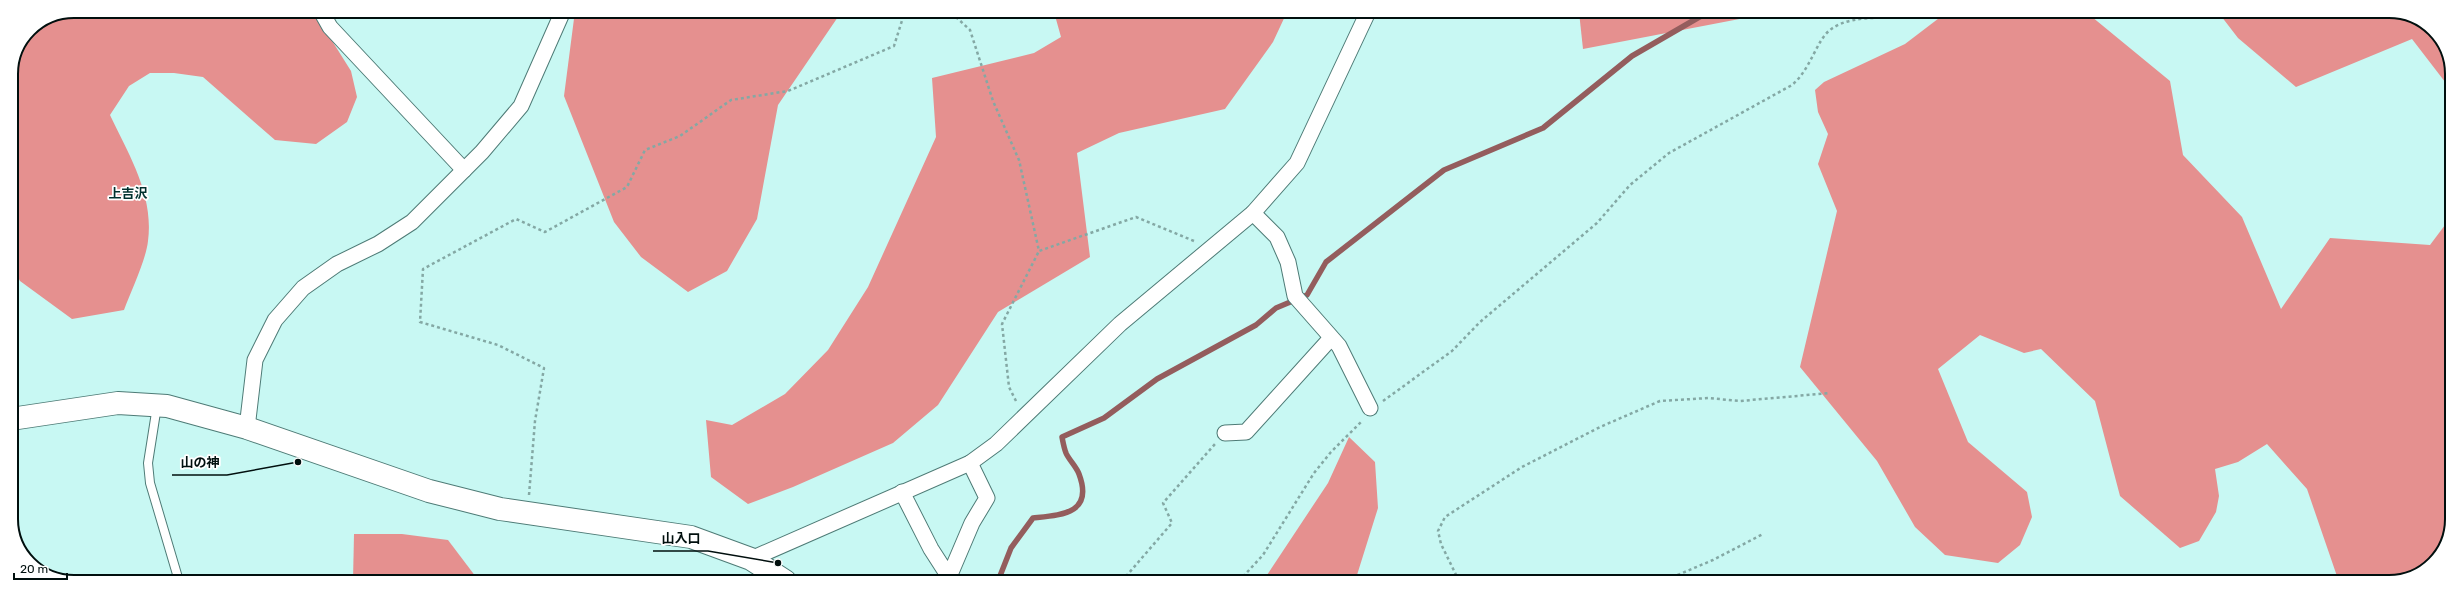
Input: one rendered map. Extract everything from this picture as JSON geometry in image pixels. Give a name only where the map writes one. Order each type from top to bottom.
[{"type":"street","points":[[325,18],[330,27],[464,170]]},
{"type":"street","points":[[247,428],[255,360],[275,320],[303,288],[314,280],[337,264],[378,244],[412,222],[464,170],[521,106],[560,18]]},
{"type":"street","points":[[751,559],[970,463],[996,444],[1120,324],[1253,213],[1297,163],[1365,18]]},
{"type":"street","points":[[1253,213],[1277,237],[1284,249],[1295,296],[1339,346],[1370,408]]},
{"type":"street","points":[[1225,433],[1246,432],[1331,338]]},
{"type":"street","points":[[18,418],[118,403],[167,406],[247,428],[429,491],[527,513],[691,537],[751,559],[776,575]]},
{"type":"street","points":[[950,575],[972,523],[987,498],[970,463]]},
{"type":"street","points":[[902,492],[931,549],[948,575]]},
{"type":"lane","points":[[157,405],[148,463],[150,483],[177,575]]},
{"type":"path","points":[[527,513],[535,421],[544,368],[498,346],[420,322],[423,268],[516,219],[545,232],[627,187],[645,150],[680,136],[731,100],[788,91],[894,46],[903,18]]},
{"type":"path","points":[[957,18],[970,30],[993,101],[1019,160],[1039,251],[1002,324],[1009,387],[1024,417]]},
{"type":"path","points":[[1245,575],[1263,555],[1314,473],[1331,452],[1363,420],[1370,408],[1390,397],[1452,351],[1480,322],[1597,223],[1630,185],[1669,153],[1792,85],[1802,76],[1829,30],[1851,20],[1898,18]]},
{"type":"path","points":[[1039,251],[1136,217],[1212,248]]},
{"type":"path","points":[[1456,575],[1441,544],[1438,531],[1445,517],[1522,467],[1600,427],[1660,401],[1708,398],[1740,401],[1830,393]]},
{"type":"path","points":[[1127,575],[1172,523],[1163,503],[1225,433]]},
{"type":"path","points":[[1678,575],[1713,560],[1763,534]]},
{"type":"shaded area","points":[[74,18],[316,18],[324,28],[351,71],[357,97],[347,122],[316,144],[275,140],[203,77],[174,73],[150,73],[129,86],[110,115],[132,160],[144,191],[149,224],[147,249],[124,310],[72,319],[20,281],[18,277],[18,74],[22,52],[34,34],[52,22]]},
{"type":"shaded area","points":[[574,18],[837,18],[778,105],[757,219],[727,271],[688,292],[641,257],[614,222],[564,96]]},
{"type":"shaded area","points":[[1056,18],[1284,18],[1273,42],[1225,109],[1119,133],[1077,153],[1090,257],[998,312],[938,405],[893,443],[793,487],[748,504],[711,477],[706,420],[732,425],[785,394],[828,350],[868,287],[936,137],[932,78],[1034,53],[1061,37]]},
{"type":"shaded area","points":[[1580,18],[1745,18],[1583,49]]},
{"type":"shaded area","points":[[1939,18],[2093,18],[2170,81],[2183,155],[2242,217],[2281,309],[2330,238],[2430,245],[2445,225],[2445,519],[2442,537],[2438,547],[2431,556],[2417,568],[2400,574],[2337,575],[2307,489],[2267,444],[2238,462],[2215,469],[2219,496],[2216,512],[2199,541],[2180,548],[2120,496],[2095,401],[2041,349],[2024,353],[1980,335],[1938,369],[1968,442],[2027,492],[2032,517],[2020,545],[1998,563],[1945,555],[1915,527],[1877,461],[1800,367],[1837,211],[1818,164],[1828,134],[1818,112],[1815,90],[1824,82],[1905,44]]},
{"type":"shaded area","points":[[2223,18],[2400,19],[2417,25],[2431,37],[2438,46],[2443,59],[2445,82],[2412,39],[2296,87],[2238,38]]},
{"type":"shaded area","points":[[1349,437],[1375,462],[1378,508],[1357,575],[1267,575],[1328,483]]},
{"type":"shaded area","points":[[354,534],[402,534],[448,540],[474,575],[353,575]]},
{"type":"waterway","points":[[1000,575],[1011,548],[1033,518],[1064,513],[1072,510],[1078,505],[1082,497],[1082,487],[1079,474],[1066,453],[1062,437],[1104,418],[1157,379],[1256,325],[1276,308],[1307,295],[1326,262],[1444,170],[1543,128],[1632,56],[1698,18]]},
{"type":"place","name":"山の神","points":[[298,462]]},
{"type":"place","name":"山入口","points":[[778,563]]},
{"type":"district","name":"上吉沢","points":[[128,193]]}]
